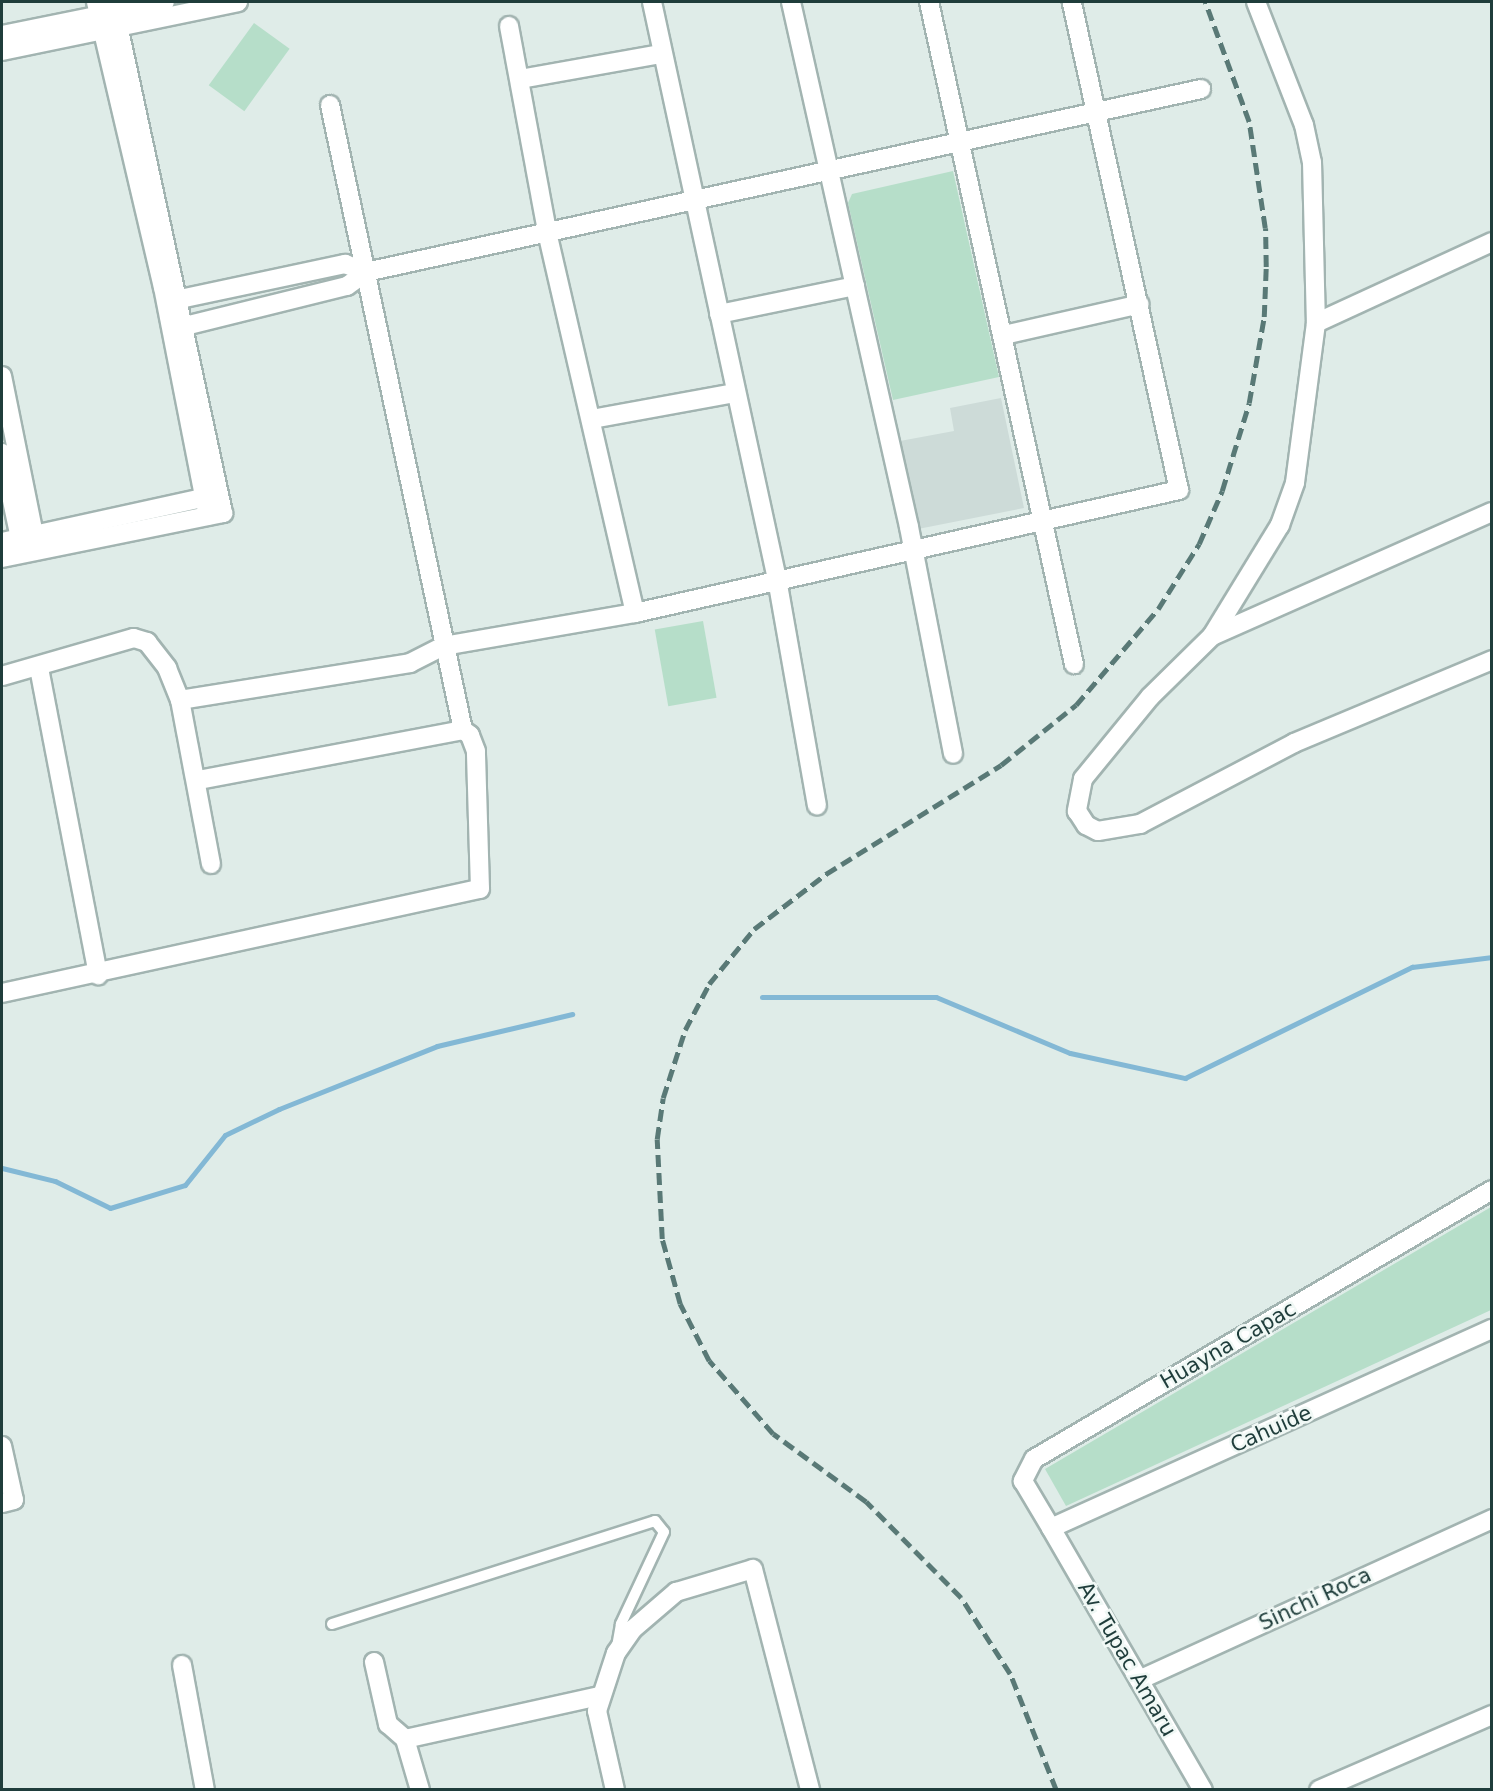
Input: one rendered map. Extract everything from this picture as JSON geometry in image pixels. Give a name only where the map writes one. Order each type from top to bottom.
[{"type":"street","points":[[2,35],[165,2]]},
{"type":"street","points":[[2,51],[108,15],[238,2]]},
{"type":"street","points":[[652,2],[661,54],[777,579],[817,805]]},
{"type":"street","points":[[791,2],[913,548],[953,754]]},
{"type":"street","points":[[929,2],[1046,522],[1074,664]]},
{"type":"street","points":[[180,700],[410,663],[443,646],[635,613],[913,548],[1046,522],[1179,490],[1072,2]]},
{"type":"street","points":[[1256,2],[1304,126],[1312,162],[1316,323],[1295,483],[1280,525],[1212,636],[1150,697],[1083,779],[1077,811],[1086,825],[1112,832],[1140,824],[1294,743],[1491,660]]},
{"type":"street","points":[[108,15],[180,299],[211,502]]},
{"type":"street","points":[[108,15],[163,287],[211,502]]},
{"type":"street","points":[[509,26],[547,232],[635,613]]},
{"type":"street","points":[[520,79],[661,54]]},
{"type":"street","points":[[185,326],[347,286],[366,272],[828,169],[1202,89]]},
{"type":"street","points":[[330,105],[462,730]]},
{"type":"street","points":[[1316,323],[1491,242]]},
{"type":"street","points":[[180,299],[345,264],[366,272]]},
{"type":"street","points":[[719,314],[855,286]]},
{"type":"street","points":[[1004,335],[1140,304]]},
{"type":"street","points":[[2,376],[26,542]]},
{"type":"street","points":[[592,419],[735,393]]},
{"type":"street","points":[[2,453],[26,542]]},
{"type":"street","points":[[2,542],[26,542],[211,502]]},
{"type":"street","points":[[1212,636],[1491,512]]},
{"type":"street","points":[[2,558],[26,542]]},
{"type":"street","points":[[2,676],[39,669],[49,658],[134,638],[147,642],[167,668],[180,700],[199,780],[211,864]]},
{"type":"street","points":[[39,669],[98,975]]},
{"type":"street","points":[[2,993],[98,975],[480,890],[476,751],[470,735],[462,730],[199,780]]},
{"type":"street","name":"Huayna Capac","points":[[1051,1528],[1023,1481],[1034,1459],[1491,1190]]},
{"type":"street","name":"Cahuide","points":[[1051,1528],[1491,1329]]},
{"type":"street","points":[[2,1446],[14,1500],[2,1503]]},
{"type":"street","name":"Sinchi Roca","points":[[1139,1680],[1491,1519]]},
{"type":"street","name":"Av. Tupac Amaru","points":[[1051,1528],[1203,1790]]},
{"type":"street","points":[[615,1790],[597,1712],[599,1696],[616,1653],[633,1629],[676,1592],[753,1569],[810,1790]]},
{"type":"street","points":[[374,1662],[388,1724],[405,1739],[417,1789]]},
{"type":"street","points":[[182,1665],[205,1790]]},
{"type":"street","points":[[405,1739],[599,1696]]},
{"type":"street","points":[[1319,1790],[1491,1715]]},
{"type":"lane","points":[[332,1624],[655,1521],[664,1532],[621,1624],[616,1653]]},
{"type":"shaded area","points":[[1001,398],[1024,508],[918,529],[900,441],[954,431],[950,408]]},
{"type":"green space","points":[[254,23],[290,49],[244,111],[209,85]]},
{"type":"green space","points":[[953,171],[999,377],[893,400],[848,203],[852,194]]},
{"type":"green space","points":[[703,621],[717,698],[668,706],[655,630]]},
{"type":"green space","points":[[1491,1207],[1491,1310],[1066,1506],[1045,1469]]},
{"type":"waterway","points":[[762,997],[936,997],[1070,1053],[1185,1078],[1412,967],[1492,957]]},
{"type":"waterway","points":[[2,1168],[55,1181],[110,1208],[185,1185],[225,1135],[279,1109],[437,1046],[572,1014]]},
{"type":"railway","points":[[1056,1790],[1010,1674],[961,1598],[866,1502],[773,1434],[709,1361],[680,1304],[662,1239],[657,1139],[663,1098],[685,1030],[709,984],[754,929],[826,874],[1001,765],[1076,705],[1158,609],[1199,544],[1222,491],[1249,403],[1264,317],[1266,267],[1265,228],[1249,122],[1205,2]]}]
